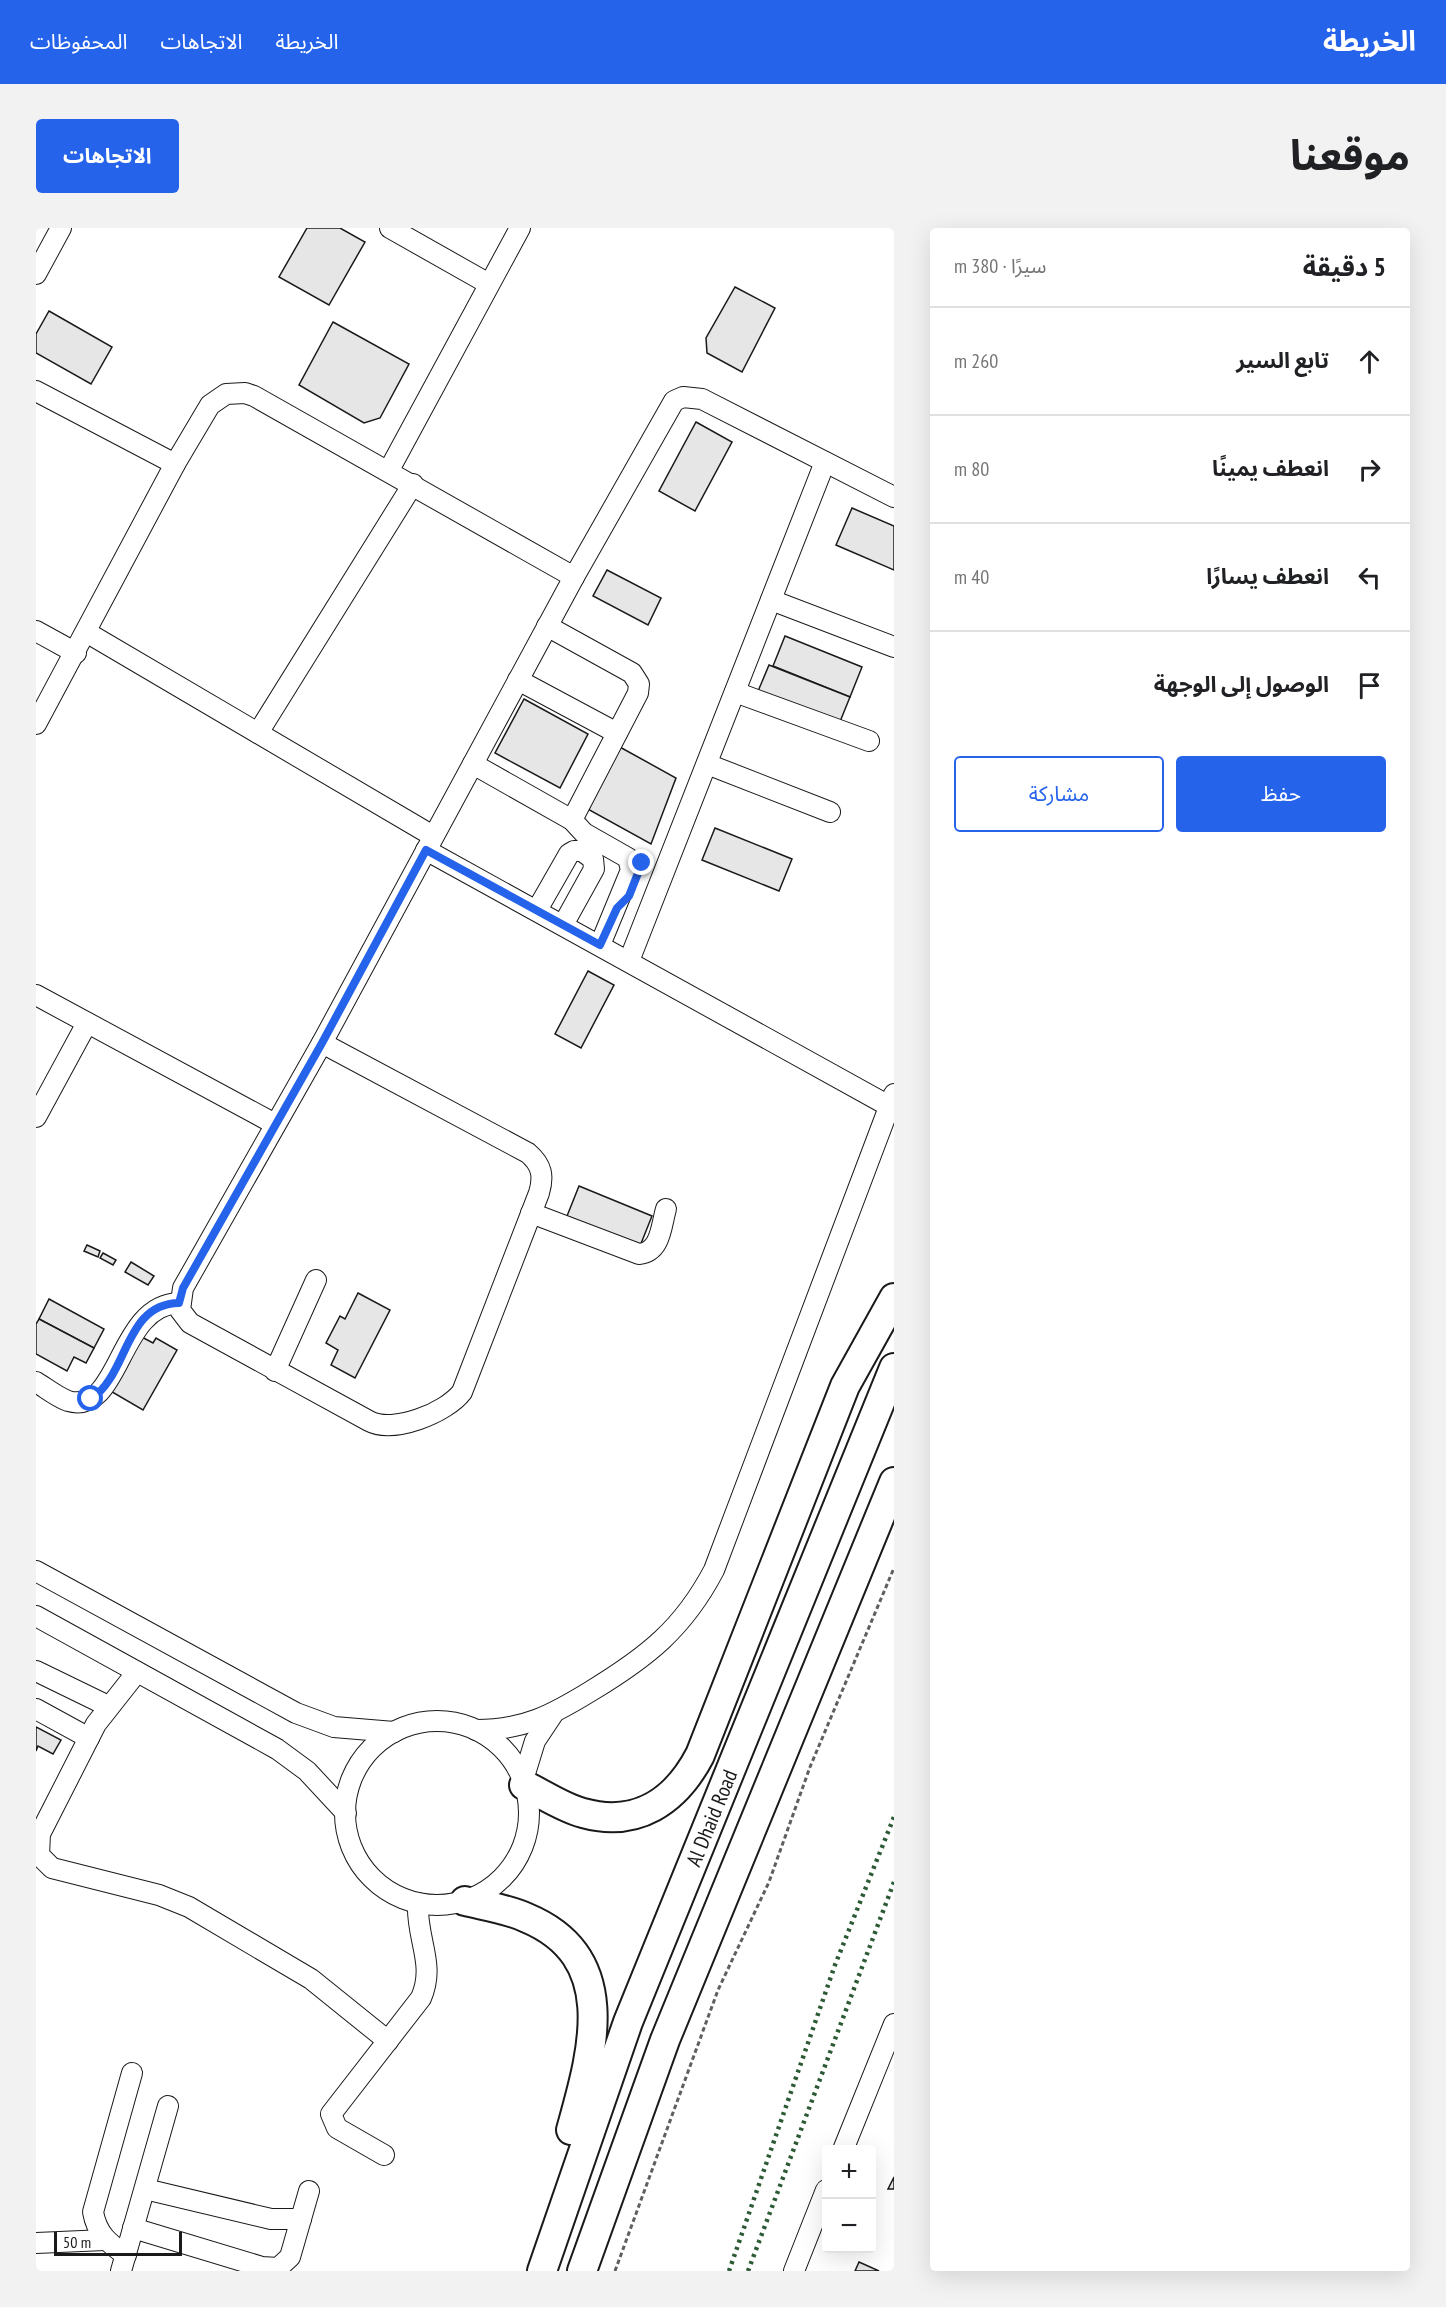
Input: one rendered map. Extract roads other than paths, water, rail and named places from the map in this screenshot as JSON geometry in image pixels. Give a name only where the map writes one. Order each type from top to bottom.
[{"type":"highway","points":[[523,1783],[581,1813],[605,1818],[630,1816],[652,1808],[673,1795],[689,1776],[700,1755],[845,1386],[894,1298]]},
{"type":"highway","name":"Al Dhaid Road","points":[[542,2271],[628,2022],[894,1368]]},
{"type":"highway","name":"Al Dhaid Road","points":[[582,2271],[664,2040],[894,1482]]},
{"type":"highway","points":[[465,1901],[521,1915],[551,1931],[578,1960],[593,1997],[595,2024],[592,2047],[560,2171],[554,2235]]},
{"type":"street","points":[[36,274],[62,228]]},
{"type":"street","points":[[390,228],[489,284]]},
{"type":"street","points":[[389,471],[520,228]]},
{"type":"street","points":[[36,391],[175,464]]},
{"type":"street","points":[[36,724],[175,464],[210,405],[217,398],[235,392],[254,396],[574,577]]},
{"type":"street","points":[[322,1043],[528,1153],[535,1159],[542,1173],[542,1184],[462,1392],[452,1404],[397,1426],[382,1426],[275,1371],[190,1323],[183,1317],[179,1303],[183,1288],[322,1043],[547,626],[668,409],[683,397],[702,399],[894,497]]},
{"type":"street","points":[[629,961],[825,462]]},
{"type":"street","points":[[258,733],[413,484]]},
{"type":"street","points":[[771,600],[894,647]]},
{"type":"street","points":[[547,626],[632,673],[638,680],[638,693],[572,820]]},
{"type":"street","points":[[36,631],[75,653]]},
{"type":"street","points":[[86,633],[258,733],[537,910],[892,1100],[714,1570],[700,1596],[670,1634],[641,1660],[552,1714],[515,1727],[476,1730]]},
{"type":"street","points":[[518,680],[618,733]]},
{"type":"street","points":[[735,692],[869,741]]},
{"type":"street","points":[[472,764],[572,820],[584,833],[624,855],[630,861],[631,870],[618,896],[617,908],[600,945]]},
{"type":"street","points":[[707,764],[830,812]]},
{"type":"street","points":[[537,910],[569,854],[574,850],[582,851],[593,859],[594,869],[563,925]]},
{"type":"street","points":[[36,995],[275,1125]]},
{"type":"street","points":[[36,1117],[87,1023]]},
{"type":"street","points":[[531,1213],[639,1254],[649,1252],[656,1246],[666,1209]]},
{"type":"street","points":[[275,1371],[316,1280]]},
{"type":"street","points":[[36,1382],[69,1401],[91,1399],[102,1389],[146,1315],[161,1305],[179,1303]]},
{"type":"street","points":[[36,1571],[296,1713],[334,1727],[394,1732]]},
{"type":"street","points":[[36,1616],[284,1754],[321,1784],[346,1813]]},
{"type":"street","points":[[36,1671],[108,1706]]},
{"type":"street","points":[[137,1672],[108,1706],[38,1833],[38,1850],[46,1865],[159,1895],[189,1907],[311,1979],[388,2041]]},
{"type":"street","points":[[36,1709],[89,1738]]},
{"type":"street","points":[[523,1783],[535,1741],[552,1714]]},
{"type":"street","points":[[435,1721],[462,1725],[476,1730],[504,1751],[523,1783],[529,1813],[526,1835],[519,1855],[496,1883],[465,1901],[442,1905],[418,1903],[392,1893],[362,1866],[350,1840],[346,1813],[350,1785],[363,1760],[382,1740],[407,1726],[435,1721]]},
{"type":"street","points":[[384,2155],[337,2128],[331,2114],[421,1998],[426,1985],[428,1967],[419,1934],[418,1903]]},
{"type":"street","points":[[845,2145],[894,2024]]},
{"type":"street","points":[[124,2263],[105,2240],[95,2222],[94,2201],[132,2073]]},
{"type":"street","points":[[124,2263],[168,2106]]},
{"type":"street","points":[[145,2189],[271,2219],[301,2219]]},
{"type":"street","points":[[133,2228],[273,2269],[283,2265],[290,2257],[309,2191]]},
{"type":"street","points":[[794,2271],[822,2199]]},
{"type":"street","points":[[36,2243],[105,2240]]}]
